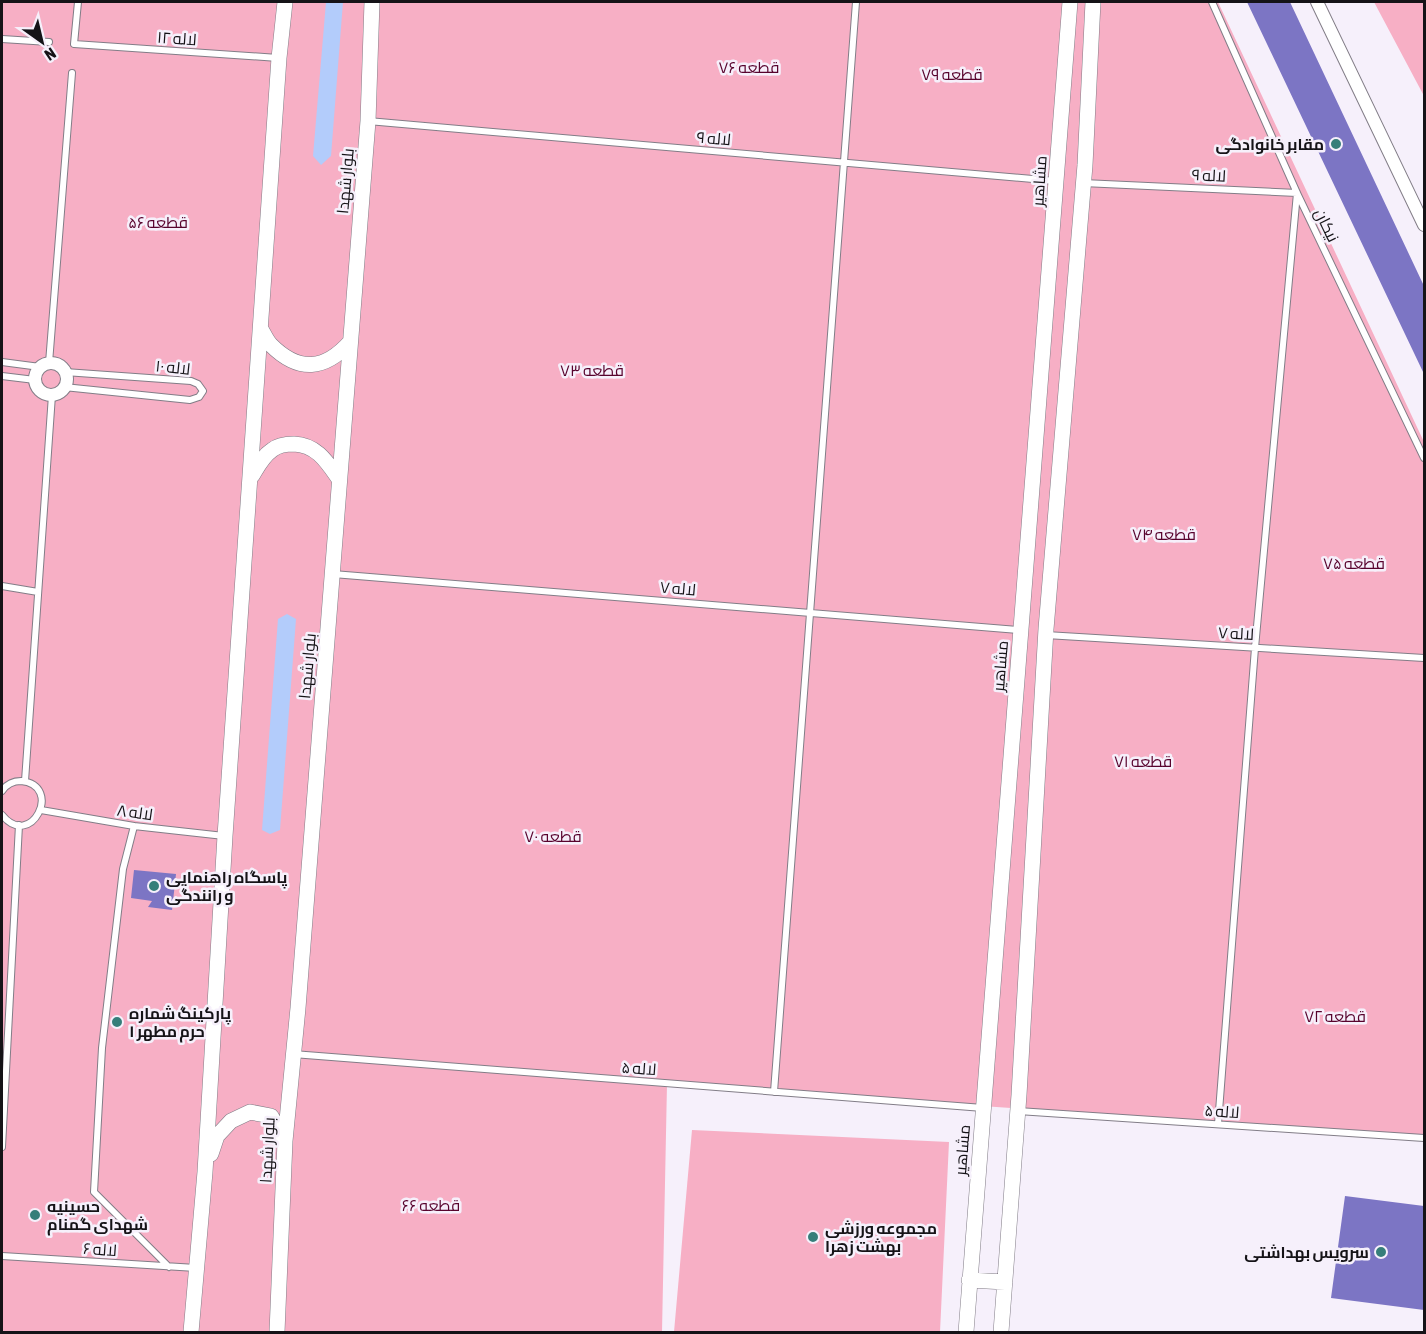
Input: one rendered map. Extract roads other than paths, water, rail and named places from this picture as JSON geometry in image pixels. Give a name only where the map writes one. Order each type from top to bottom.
[{"type":"street","points":[[191,1332],[205,1172],[225,836],[279,58],[285,2]]},
{"type":"street","name":"بلوار شهدا","points":[[277,1332],[285,1141],[298,1008],[368,121],[372,2]]},
{"type":"street","name":"مشاهیر","points":[[966,1332],[1070,2]]},
{"type":"street","points":[[1001,1332],[1018,1111],[1045,635],[1083,183],[1093,2]]},
{"type":"street","points":[[1317,2],[1425,225]]},
{"type":"street","points":[[261,329],[270,345],[297,363],[312,365],[328,361],[350,342]]},
{"type":"street","points":[[45,365],[59,365],[65,372],[67,380],[61,391],[52,395],[42,393],[36,385],[37,371],[45,365]]},
{"type":"street","points":[[250,478],[273,448],[286,444],[305,444],[318,453],[339,479]]},
{"type":"street","points":[[205,1172],[217,1136],[231,1121],[249,1112],[271,1116],[285,1141]]},
{"type":"street","points":[[969,1280],[1005,1282]]},
{"type":"lane","name":"لاله ۱۲","points":[[78,2],[74,44],[279,58]]},
{"type":"lane","points":[[774,1092],[856,2]]},
{"type":"lane","name":"نیکان","points":[[1212,2],[1297,193],[1425,458]]},
{"type":"lane","points":[[2,39],[49,42]]},
{"type":"lane","points":[[2,362],[45,365],[72,73]]},
{"type":"lane","name":"لاله ۹","points":[[368,121],[1057,181]]},
{"type":"lane","name":"لاله ۹","points":[[1083,183],[1297,193]]},
{"type":"lane","points":[[1218,1124],[1256,648],[1297,193]]},
{"type":"lane","name":"لاله ۱۰","points":[[64,387],[190,400],[199,397],[203,391],[198,384],[190,381],[65,372]]},
{"type":"lane","points":[[2,376],[35,380]]},
{"type":"lane","points":[[24,781],[52,395]]},
{"type":"lane","name":"لاله ۷","points":[[332,574],[1021,630]]},
{"type":"lane","points":[[2,586],[38,592]]},
{"type":"lane","name":"لاله ۷","points":[[1045,635],[1425,658]]},
{"type":"lane","points":[[2,791],[10,783],[24,781],[37,789],[42,802],[38,816],[26,824],[12,824],[2,815]]},
{"type":"lane","name":"لاله ۸","points":[[41,810],[134,826],[225,836]]},
{"type":"lane","points":[[2,1148],[19,825]]},
{"type":"lane","points":[[134,826],[123,869],[102,1048],[94,1192],[169,1268]]},
{"type":"lane","name":"لاله ۵","points":[[293,1054],[983,1108]]},
{"type":"lane","name":"لاله ۵","points":[[1018,1111],[1425,1138]]},
{"type":"lane","name":"لاله ۶","points":[[2,1256],[198,1268]]},
{"type":"water","points":[[326,2],[343,2],[331,156],[321,165],[313,156]]},
{"type":"water","points":[[287,614],[296,619],[280,830],[270,834],[262,830],[278,619]]},
{"type":"place","name":"مقابر خانوادگی","points":[[1336,144]]},
{"type":"place","name":"پاسگاه راهنمایی و رانندگی","points":[[154,886]]},
{"type":"place","name":"پارکینگ شماره ۱ حرم مطهر","points":[[117,1022]]},
{"type":"place","name":"حسینیه شهدای گمنام","points":[[35,1215]]},
{"type":"place","name":"مجموعه ورزشی بهشت زهرا","points":[[813,1237]]},
{"type":"place","name":"سرویس بهداشتی","points":[[1381,1252]]},
{"type":"park label","name":"قطعه ۷۶","points":[[749,67]]},
{"type":"park label","name":"قطعه ۷۹","points":[[952,74]]},
{"type":"park label","name":"قطعه ۵۶","points":[[158,222]]},
{"type":"park label","name":"قطعه ۷۳","points":[[592,370]]},
{"type":"park label","name":"قطعه ۷۴","points":[[1164,534]]},
{"type":"park label","name":"قطعه ۷۵","points":[[1354,563]]},
{"type":"park label","name":"قطعه ۷۱","points":[[1143,761]]},
{"type":"park label","name":"قطعه ۷۰","points":[[553,836]]},
{"type":"park label","name":"قطعه ۷۲","points":[[1335,1016]]},
{"type":"park label","name":"قطعه ۶۶","points":[[431,1205]]}]
